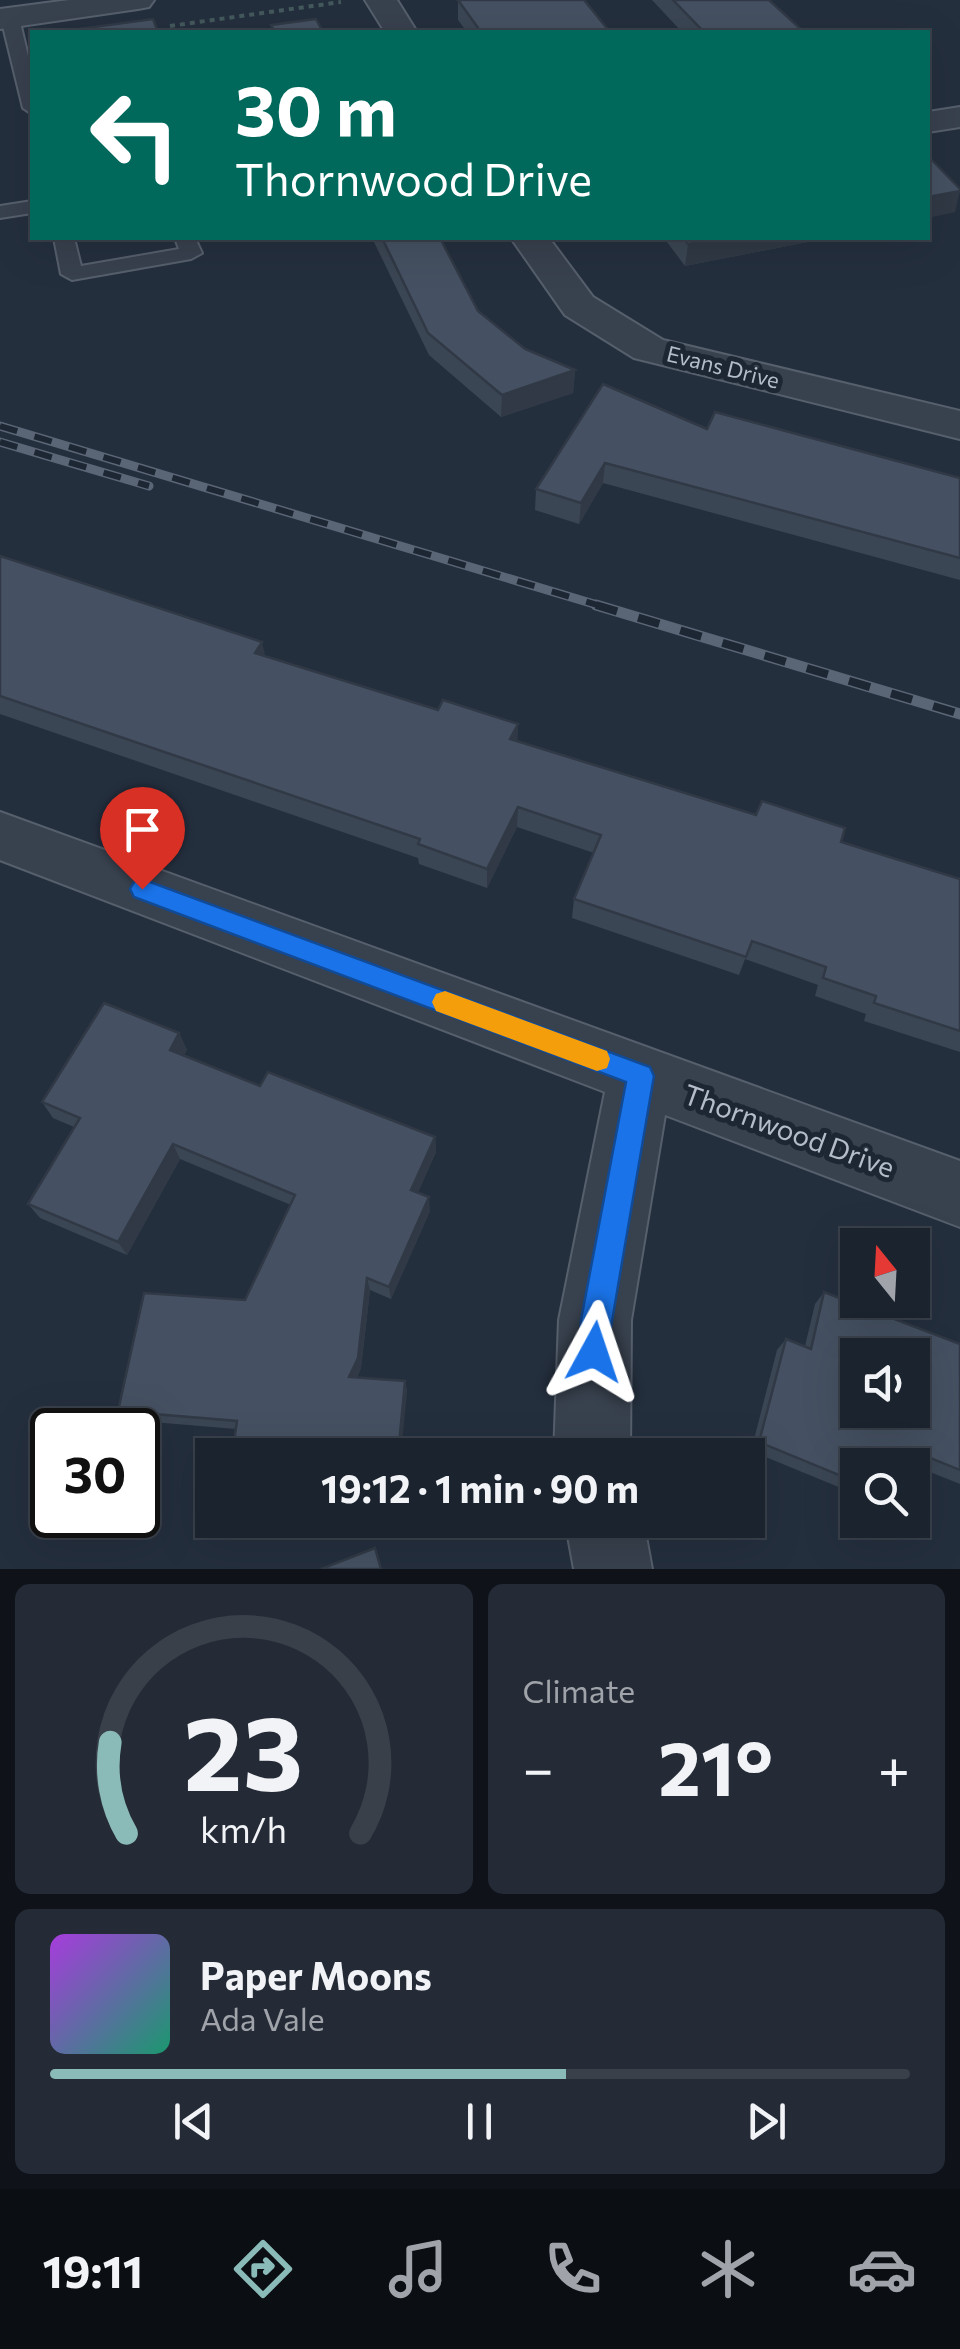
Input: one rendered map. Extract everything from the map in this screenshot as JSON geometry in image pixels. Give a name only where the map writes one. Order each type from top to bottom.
[{"type":"street","points":[[5,18],[138,0]]},
{"type":"street","points":[[381,0],[400,30]]},
{"type":"street","points":[[930,122],[960,116]]},
{"type":"street","name":"Evans Drive","points":[[531,240],[578,306],[649,349],[960,426]]},
{"type":"street","name":"Thornwood Drive","points":[[0,836],[960,1194]]},
{"type":"street","points":[[592,1438],[595,1320],[640,1076]]},
{"type":"street","points":[[608,1538],[614,1569]]},
{"type":"lane","points":[[5,18],[30,101]]},
{"type":"lane","points":[[0,212],[30,206]]},
{"type":"lane","points":[[64,240],[72,274],[191,254],[186,240]]},
{"type":"path","points":[[164,27],[342,2]]},
{"type":"building","points":[[458,0],[584,0],[608,30],[480,30]]},
{"type":"building","points":[[673,0],[769,0],[802,30],[702,30]]},
{"type":"building","points":[[153,19],[157,30],[71,30]]},
{"type":"building","points":[[316,19],[322,30],[274,30],[271,25]]},
{"type":"building","points":[[930,158],[960,189],[930,197]]},
{"type":"building","points":[[383,240],[441,240],[478,311],[525,349],[575,370],[502,395],[428,333]]},
{"type":"building","points":[[603,384],[707,429],[715,412],[960,478],[960,558],[605,463],[581,503],[536,489]]},
{"type":"building","points":[[0,556],[262,642],[255,653],[438,710],[443,700],[518,724],[510,739],[756,815],[762,801],[845,828],[841,842],[960,879],[960,1031],[874,1003],[876,996],[823,978],[826,967],[752,941],[746,957],[574,899],[601,835],[518,807],[487,869],[418,844],[420,839],[0,696]]},
{"type":"building","points":[[104,1003],[179,1033],[170,1050],[260,1086],[268,1072],[435,1137],[411,1190],[429,1197],[389,1287],[367,1278],[358,1358],[349,1377],[405,1381],[400,1438],[234,1438],[237,1421],[160,1415],[160,1408],[119,1408],[144,1293],[245,1300],[295,1195],[173,1144],[118,1242],[28,1204],[80,1118],[42,1102]]},
{"type":"building","points":[[824,1292],[840,1298],[840,1318],[892,1318],[960,1344],[960,1470],[930,1458],[930,1448],[840,1448],[840,1476],[765,1444],[765,1438],[760,1438],[786,1339],[811,1349]]},
{"type":"building","points":[[375,1548],[381,1569],[321,1569]]},
{"type":"railway","points":[[0,426],[604,607]]},
{"type":"railway","points":[[0,442],[149,486]]},
{"type":"railway","points":[[596,605],[960,714]]},
{"type":"slow traffic","points":[[445,1002],[597,1059]]},
{"type":"route","points":[[142,889],[640,1076],[595,1320],[594,1352]]}]
